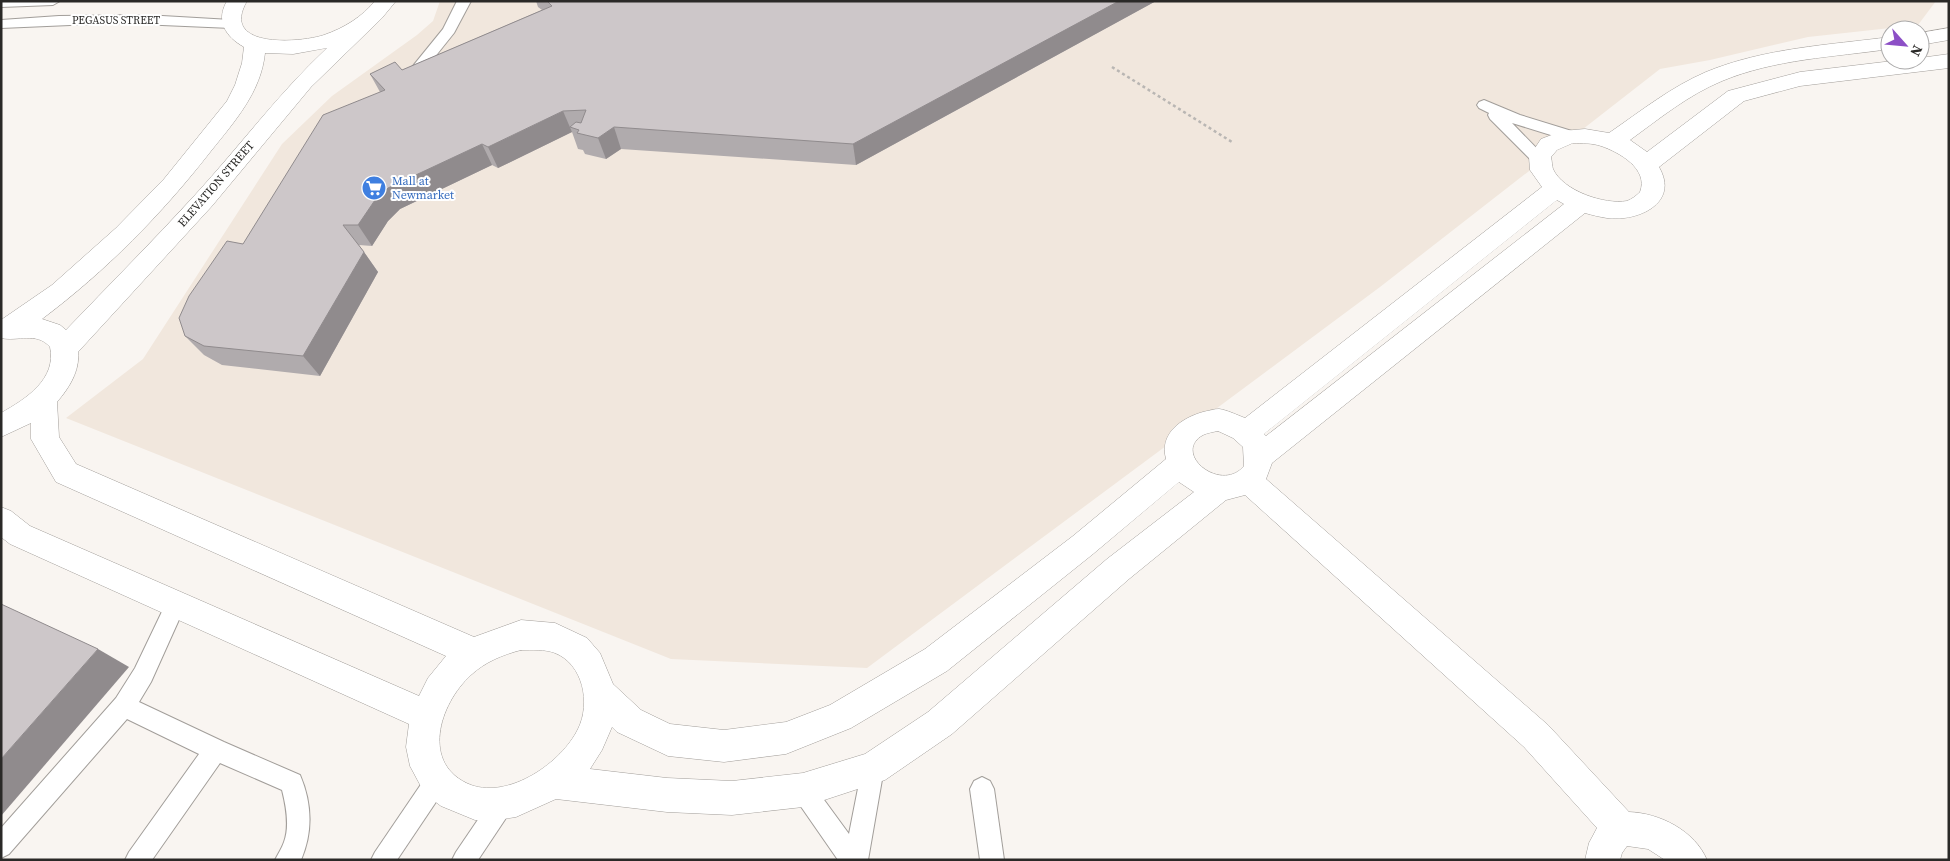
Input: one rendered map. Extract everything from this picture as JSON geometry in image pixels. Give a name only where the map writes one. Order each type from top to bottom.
[{"type":"street","points":[[231,24],[232,9],[236,1]]},
{"type":"street","name":"ELEVATION STREET","points":[[231,24],[240,36],[255,44],[277,48],[303,47],[330,40],[354,30],[374,16],[386,1]]},
{"type":"street","name":"ELEVATION STREET","points":[[65,348],[204,200],[297,89],[367,21]]},
{"type":"street","points":[[1930,37],[1949,34]]},
{"type":"street","points":[[7,329],[61,292],[125,234],[172,185],[236,104],[246,85],[253,63],[255,44]]},
{"type":"street","points":[[1612,142],[1691,87],[1732,70],[1779,59],[1880,44]]},
{"type":"street","points":[[1646,165],[1736,96],[1800,78],[1949,60]]},
{"type":"street","points":[[1570,136],[1598,137],[1638,156],[1646,165],[1653,180],[1652,194],[1637,207],[1610,211],[1580,204],[1566,197],[1546,179],[1541,169],[1540,160],[1543,151],[1549,144],[1570,136]]},
{"type":"street","points":[[1247,432],[1555,188]]},
{"type":"street","points":[[554,782],[667,795],[732,798],[803,790],[873,768],[940,722],[1118,569],[1243,475],[1580,204]]},
{"type":"street","points":[[1,426],[21,416],[43,399],[58,381],[66,363],[65,348],[57,336],[42,329],[22,326],[7,329]]},
{"type":"street","points":[[43,399],[45,438],[66,473],[474,653]]},
{"type":"street","points":[[1218,420],[1233,424],[1247,432],[1256,444],[1243,475],[1203,484],[1190,476],[1181,463],[1178,450],[1181,437],[1190,427],[1203,422],[1218,420]]},
{"type":"street","points":[[600,693],[629,721],[668,740],[724,746],[786,738],[840,718],[936,660],[1082,545],[1181,463]]},
{"type":"street","points":[[1243,475],[1536,736],[1623,830]]},
{"type":"street","points":[[1,520],[20,535],[426,715]]},
{"type":"street","points":[[521,635],[545,635],[566,642],[583,654],[595,672],[600,693],[599,716],[590,740],[574,764],[554,782],[528,796],[502,804],[476,803],[454,796],[436,782],[425,762],[422,739],[426,715],[437,692],[453,671],[474,653],[497,641],[521,635]]},
{"type":"street","points":[[1602,860],[1603,850],[1611,838],[1623,830],[1637,828],[1653,831],[1668,839],[1684,851],[1690,860]]},
{"type":"lane","points":[[1,3],[53,1]]},
{"type":"lane","points":[[406,84],[449,30],[464,1]]},
{"type":"lane","name":"PEGASUS STREET","points":[[1,24],[86,19],[180,20],[231,24]]},
{"type":"lane","points":[[1540,160],[1484,105],[1515,119],[1570,136]]},
{"type":"lane","points":[[1,846],[124,706],[143,675],[176,604]]},
{"type":"lane","points":[[124,706],[216,750],[292,783],[300,821],[294,850],[287,860]]},
{"type":"lane","points":[[137,860],[216,750]]},
{"type":"lane","points":[[854,860],[873,768]]},
{"type":"lane","points":[[383,860],[436,782]]},
{"type":"lane","points":[[982,788],[992,860]]},
{"type":"lane","points":[[803,790],[854,860]]},
{"type":"lane","points":[[464,860],[502,804]]},
{"type":"path","points":[[1112,67],[1232,142]]},
{"type":"shaded area","points":[[440,1],[1936,1],[1922,20],[1880,20],[1880,29],[1808,37],[1710,60],[1660,69],[1380,287],[867,668],[671,659],[66,418],[143,359],[282,144],[332,96],[417,35],[433,21]]},
{"type":"building","name":"Mall at Newmarket","points":[[547,1],[1119,1],[853,144],[614,127],[598,138],[577,133],[579,130],[570,127],[576,122],[581,123],[586,110],[563,111],[488,147],[482,144],[388,188],[375,200],[358,225],[343,225],[364,252],[303,356],[204,346],[185,336],[179,318],[189,296],[227,241],[243,244],[323,115],[385,90],[370,74],[395,62],[402,70],[552,6]]},
{"type":"building","points":[[1,604],[98,649],[1,759]]},
{"type":"place","name":"Mall at Newmarket","points":[[374,188]]}]
